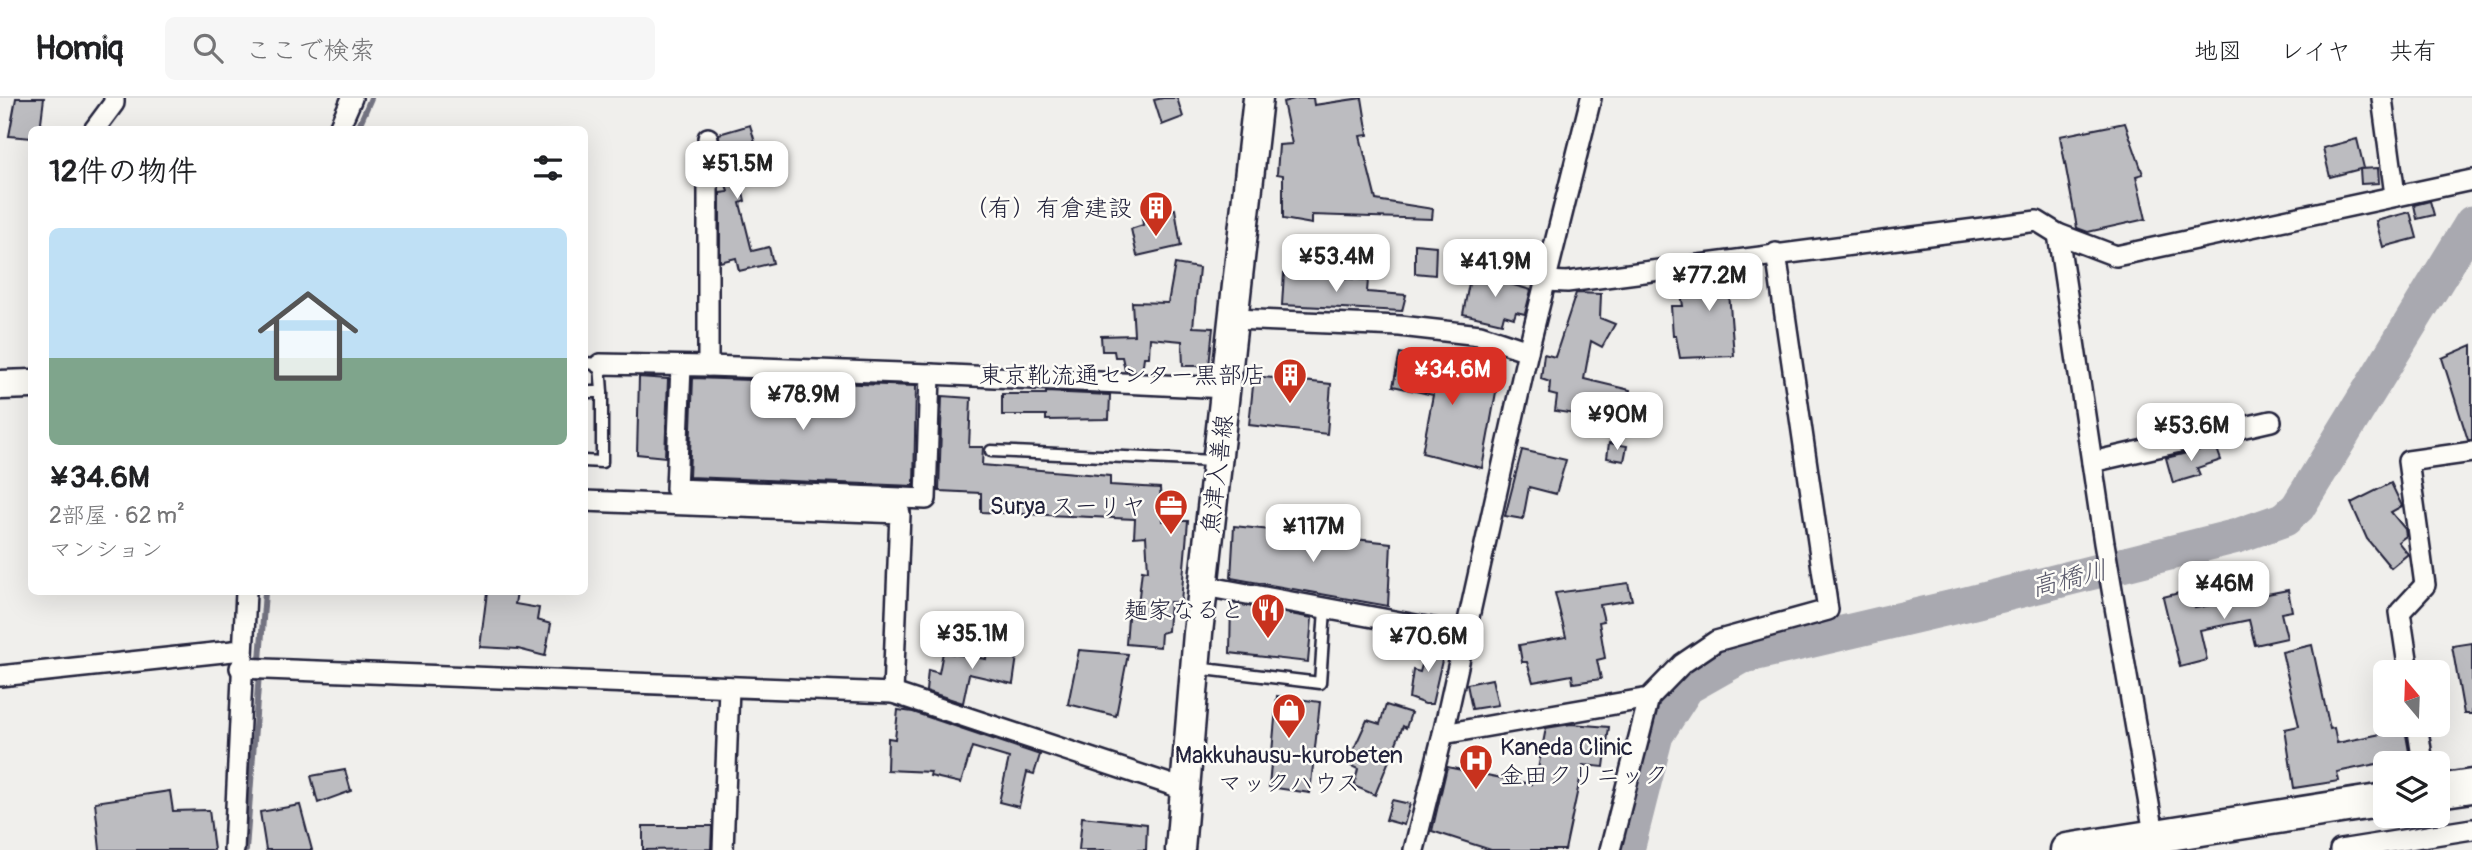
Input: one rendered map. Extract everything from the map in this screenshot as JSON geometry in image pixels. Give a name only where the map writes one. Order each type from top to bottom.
[{"type":"main road","name":"魚津入善線","points":[[1180,850],[1204,586],[1258,98]]},
{"type":"main road","points":[[0,386],[28,384]]},
{"type":"main road","points":[[2450,790],[2472,786]]},
{"type":"main road","points":[[2067,850],[2156,843],[2373,802]]},
{"type":"street","points":[[97,126],[114,103],[114,98]]},
{"type":"street","points":[[340,126],[352,98]]},
{"type":"street","points":[[1414,850],[1443,734],[1528,351],[1591,98]]},
{"type":"street","points":[[2382,98],[2395,195]]},
{"type":"street","points":[[708,138],[708,366]]},
{"type":"street","points":[[1546,281],[1567,282],[2037,221],[2057,234],[2116,256],[2472,180]]},
{"type":"street","points":[[2057,234],[2156,843]]},
{"type":"street","points":[[1610,850],[1649,698],[1682,664],[1716,641],[1828,610],[1776,253]]},
{"type":"street","points":[[1234,319],[1480,335],[1528,351]]},
{"type":"street","points":[[592,364],[930,374],[1227,388]]},
{"type":"street","points":[[681,366],[677,488],[926,499],[930,374]]},
{"type":"street","points":[[2092,462],[2271,421]]},
{"type":"street","points":[[2407,660],[2400,611],[2425,585],[2408,461],[2472,452]]},
{"type":"street","points":[[588,500],[900,513],[893,694]]},
{"type":"street","points":[[1204,586],[1465,634]]},
{"type":"street","points":[[234,850],[246,595]]},
{"type":"street","points":[[0,676],[241,659],[893,694],[1187,790]]},
{"type":"street","points":[[723,850],[729,687]]},
{"type":"street","points":[[1443,734],[1649,698]]},
{"type":"street","points":[[2340,850],[2472,829]]},
{"type":"lane","points":[[588,461],[602,462],[601,392],[592,364]]},
{"type":"lane","points":[[588,391],[601,392]]},
{"type":"lane","points":[[990,451],[1218,462]]},
{"type":"lane","points":[[1196,668],[1320,683],[1325,609]]},
{"type":"building","points":[[16,98],[44,98],[40,126],[28,126],[28,138],[9,136]]},
{"type":"building","points":[[1177,98],[1183,117],[1162,125],[1154,100]]},
{"type":"building","points":[[1313,98],[1314,105],[1362,98],[1368,135],[1360,136],[1376,200],[1433,209],[1432,219],[1312,215],[1312,224],[1283,219],[1283,175],[1277,174],[1279,145],[1292,144],[1283,102]]},
{"type":"building","points":[[2125,123],[2143,174],[2136,176],[2146,219],[2088,232],[2077,228],[2060,136]]},
{"type":"building","points":[[750,125],[757,149],[744,153],[750,181],[741,183],[745,201],[740,203],[752,251],[769,247],[773,263],[739,271],[736,258],[720,262],[720,193],[728,192],[720,160],[719,134]]},
{"type":"building","points":[[2357,139],[2364,168],[2330,177],[2323,148]]},
{"type":"building","points":[[2378,168],[2379,183],[2361,184],[2360,169]]},
{"type":"building","points":[[2430,201],[2434,215],[2417,219],[2414,205]]},
{"type":"building","name":"（有）有倉建設","points":[[1175,209],[1181,246],[1137,256],[1131,229],[1143,225],[1142,218]]},
{"type":"building","points":[[2410,212],[2417,238],[2383,247],[2376,221]]},
{"type":"building","points":[[1415,244],[1436,246],[1435,275],[1415,273]]},
{"type":"building","points":[[1175,264],[1199,268],[1193,327],[1213,328],[1209,366],[1183,366],[1182,341],[1150,338],[1149,357],[1144,357],[1142,372],[1125,370],[1122,357],[1115,357],[1114,351],[1102,351],[1101,336],[1134,335],[1132,302],[1168,303]]},
{"type":"building","points":[[1760,269],[1763,287],[1729,292],[1734,356],[1680,358],[1676,336],[1673,336],[1671,306],[1683,306],[1679,280]]},
{"type":"building","points":[[1284,273],[1368,280],[1367,292],[1406,295],[1402,311],[1282,305]]},
{"type":"building","points":[[1471,273],[1531,290],[1525,314],[1516,312],[1514,318],[1504,315],[1502,323],[1463,314]]},
{"type":"building","points":[[1576,293],[1601,294],[1600,318],[1615,324],[1602,347],[1591,341],[1584,379],[1630,390],[1627,413],[1617,412],[1615,420],[1555,411],[1557,396],[1549,394],[1550,382],[1541,379],[1544,354],[1555,357]]},
{"type":"building","points":[[2472,345],[2472,440],[2468,440],[2442,358]]},
{"type":"building","points":[[1400,353],[1499,376],[1482,468],[1422,453],[1433,395],[1393,386]]},
{"type":"building","name":"東京靴流通センター黒部店","points":[[1254,376],[1331,384],[1327,434],[1249,425]]},
{"type":"building","points":[[639,377],[668,379],[665,457],[637,454]]},
{"type":"building","points":[[693,378],[916,386],[914,486],[689,477]]},
{"type":"building","points":[[1046,392],[1110,395],[1109,419],[1046,420],[1046,415],[1002,415],[1002,394]]},
{"type":"building","points":[[942,396],[971,398],[969,447],[983,447],[982,465],[1110,476],[1110,485],[1160,488],[1162,521],[1188,521],[1181,602],[1170,602],[1168,631],[1161,633],[1160,647],[1126,644],[1129,605],[1138,605],[1142,570],[1148,571],[1146,536],[1134,537],[1135,519],[981,512],[981,493],[939,491]]},
{"type":"building","points":[[1609,443],[1627,446],[1624,461],[1607,458]]},
{"type":"building","points":[[2216,446],[2221,460],[2197,468],[2200,475],[2173,483],[2166,458]]},
{"type":"building","points":[[1522,450],[1566,460],[1556,494],[1529,487],[1523,519],[1505,516]]},
{"type":"building","points":[[2391,483],[2402,506],[2391,512],[2405,529],[2406,536],[2398,542],[2408,554],[2391,568],[2367,539],[2351,503]]},
{"type":"building","points":[[1234,526],[1391,543],[1388,606],[1231,578]]},
{"type":"building","points":[[1628,583],[1632,600],[1600,605],[1604,621],[1599,622],[1605,658],[1597,660],[1601,679],[1573,683],[1572,675],[1533,682],[1527,662],[1522,662],[1519,645],[1566,637],[1555,593]]},
{"type":"building","points":[[2191,590],[2195,608],[2288,590],[2292,611],[2281,613],[2287,638],[2255,645],[2249,620],[2200,630],[2207,660],[2180,667],[2163,597]]},
{"type":"building","points":[[487,595],[516,595],[515,604],[539,608],[537,620],[551,624],[545,656],[518,649],[480,647]]},
{"type":"building","points":[[1231,603],[1312,618],[1308,662],[1230,653]]},
{"type":"building","points":[[1429,640],[1446,643],[1432,704],[1425,704],[1409,698],[1413,670],[1420,672]]},
{"type":"building","points":[[988,642],[1018,649],[1013,684],[969,674],[963,703],[926,691],[928,670],[939,673],[943,652],[986,659]]},
{"type":"building","points":[[2472,643],[2472,714],[2464,714],[2452,646]]},
{"type":"building","points":[[2312,645],[2330,729],[2334,728],[2337,743],[2373,736],[2406,737],[2409,751],[2373,751],[2373,765],[2337,772],[2339,781],[2294,788],[2285,729],[2299,726],[2282,652]]},
{"type":"building","points":[[1079,650],[1128,654],[1116,716],[1068,704]]},
{"type":"building","points":[[1492,679],[1498,705],[1472,709],[1467,684]]},
{"type":"building","points":[[1277,696],[1320,702],[1310,793],[1269,787]]},
{"type":"building","points":[[1386,705],[1411,713],[1375,795],[1354,786],[1358,769],[1347,764],[1367,720],[1380,724]]},
{"type":"building","points":[[898,710],[913,712],[1040,755],[1034,774],[1027,772],[1019,807],[999,802],[1009,758],[972,747],[961,783],[930,776],[931,772],[887,770],[888,738],[895,739]]},
{"type":"building","points":[[1571,724],[1609,727],[1604,767],[1583,765],[1565,850],[1491,850],[1432,831],[1447,767],[1531,784],[1533,774],[1537,774],[1546,728]]},
{"type":"building","points":[[345,770],[351,791],[318,803],[311,776]]},
{"type":"building","points":[[170,791],[173,811],[209,810],[214,850],[100,850],[95,802]]},
{"type":"building","points":[[1392,800],[1410,804],[1404,825],[1386,820]]},
{"type":"building","points":[[300,805],[312,850],[266,850],[260,812]]},
{"type":"building","points":[[1082,817],[1147,824],[1146,850],[1079,850]]},
{"type":"building","points":[[643,826],[712,826],[711,849],[643,850]]},
{"type":"waterway","points":[[359,126],[371,98]]},
{"type":"waterway","name":"高橋川","points":[[1627,850],[1656,735],[1687,687],[1740,657],[2237,536],[2285,519],[2298,507],[2472,223]]},
{"type":"waterway","points":[[246,850],[265,595]]},
{"type":"place","name":"（有）有倉建設","points":[[1156,238]]},
{"type":"place","name":"東京靴流通センター黒部店","points":[[1290,405]]},
{"type":"place","name":"Surya スーリヤ","points":[[1171,536]]},
{"type":"place","name":"麺家なると","points":[[1268,640]]},
{"type":"place","name":"Makkuhausu-kurobeten マックハウス","points":[[1289,740]]},
{"type":"place","name":"Kaneda Clinic 金田クリニック","points":[[1476,791]]}]
